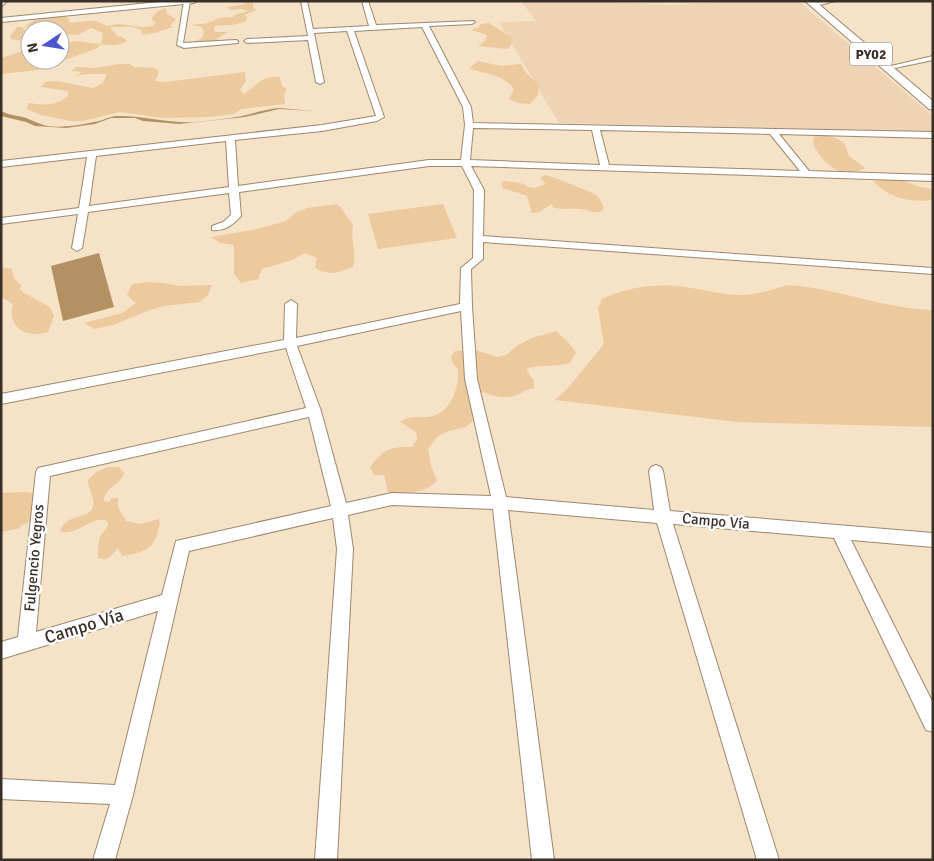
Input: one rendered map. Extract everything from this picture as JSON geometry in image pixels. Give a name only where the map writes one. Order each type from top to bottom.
[{"type":"highway","name":"PY02","points":[[816,2],[933,97]]},
{"type":"highway","name":"PY02","points":[[816,2],[933,107]]},
{"type":"main road","points":[[1,20],[127,5],[189,2]]},
{"type":"street","points":[[1,6],[4,1]]},
{"type":"street","points":[[304,1],[320,82]]},
{"type":"street","points":[[365,1],[373,27]]},
{"type":"street","points":[[816,2],[832,1]]},
{"type":"street","points":[[189,2],[179,44],[184,46],[236,42]]},
{"type":"street","points":[[247,41],[310,35],[350,28],[472,22]]},
{"type":"street","points":[[424,24],[466,108],[469,125],[465,162],[479,190],[478,259],[466,268],[466,306],[471,379],[500,502],[543,860]]},
{"type":"street","points":[[1,164],[372,121],[380,117],[350,28]]},
{"type":"street","points":[[896,66],[933,58]]},
{"type":"street","points":[[469,125],[933,135]]},
{"type":"street","points":[[595,127],[605,167]]},
{"type":"street","points":[[772,131],[806,173]]},
{"type":"street","points":[[216,228],[227,224],[236,216],[232,190],[230,137]]},
{"type":"street","points":[[77,248],[92,154]]},
{"type":"street","points":[[1,221],[428,163],[465,162],[933,178]]},
{"type":"street","points":[[478,239],[933,271]]},
{"type":"street","points":[[291,304],[290,343],[314,411],[340,510],[345,549],[326,860]]},
{"type":"street","points":[[1,399],[290,343],[466,306]]},
{"type":"street","name":"Fulgencio Yegros","points":[[26,644],[42,472],[314,411]]},
{"type":"street","points":[[656,471],[663,517],[768,860]]},
{"type":"street","name":"Campo Vía","points":[[1,651],[167,601],[182,546],[392,499],[428,498],[500,502],[933,540]]},
{"type":"street","points":[[839,532],[933,723]]},
{"type":"street","points":[[104,860],[123,795],[167,601]]},
{"type":"street","points":[[1,790],[123,795]]},
{"type":"shaded area","points":[[245,1],[253,3],[253,7],[256,10],[245,15],[246,21],[234,25],[214,26],[215,32],[228,32],[218,38],[216,42],[193,42],[202,38],[204,33],[202,27],[191,25],[208,23],[219,18],[233,17],[249,11],[243,9],[230,10],[228,7],[245,4]]},
{"type":"shaded area","points":[[521,1],[591,1],[671,5],[737,1],[798,1],[933,116],[933,133],[559,123],[499,22],[536,21]]},
{"type":"shaded area","points":[[166,8],[167,14],[176,19],[170,26],[174,27],[153,33],[141,34],[142,30],[132,27],[110,27],[117,36],[127,41],[114,45],[101,44],[103,33],[91,28],[78,35],[70,35],[70,23],[87,21],[96,21],[107,26],[118,24],[143,27],[153,26],[156,22],[151,20],[157,12]]},
{"type":"shaded area","points":[[38,17],[66,17],[69,19],[34,20]]},
{"type":"shaded area","points":[[489,23],[512,38],[511,46],[507,49],[478,46],[484,42],[487,35],[471,30],[479,27],[480,24]]},
{"type":"shaded area","points":[[18,26],[20,27],[20,40],[11,39],[10,36]]},
{"type":"shaded area","points":[[75,41],[101,44],[98,48],[70,58],[70,42]]},
{"type":"shaded area","points":[[20,52],[20,70],[38,70],[1,74],[1,58]]},
{"type":"shaded area","points":[[478,61],[501,66],[521,64],[526,73],[539,85],[538,95],[530,104],[518,103],[509,99],[514,89],[505,80],[469,68]]},
{"type":"shaded area","points":[[119,64],[155,68],[159,72],[155,81],[165,82],[245,72],[246,81],[240,90],[244,94],[263,79],[280,77],[282,86],[287,89],[284,94],[285,104],[241,109],[234,114],[209,117],[163,118],[120,112],[83,121],[71,121],[41,115],[27,109],[28,103],[54,104],[68,96],[68,91],[41,87],[45,82],[56,81],[93,88],[103,83],[107,74],[75,76],[82,72],[72,71],[76,67],[96,68]]},
{"type":"shaded area","points":[[279,108],[314,111],[279,109],[245,117],[179,124],[143,121],[135,118],[111,118],[95,124],[66,128],[35,126],[1,116],[1,111],[45,125],[60,127],[116,116],[196,122],[236,117]]},
{"type":"shaded area","points":[[823,134],[844,143],[849,156],[865,168],[855,172],[843,173],[827,163],[813,143],[814,137]]},
{"type":"shaded area","points":[[545,175],[596,195],[604,209],[596,212],[564,209],[553,207],[552,204],[539,212],[532,213],[527,196],[503,188],[501,184],[503,181],[516,182],[535,188],[546,184],[540,178]]},
{"type":"shaded area","points":[[893,177],[920,187],[933,189],[933,200],[917,201],[893,196],[874,182],[880,178]]},
{"type":"shaded area","points":[[337,204],[353,224],[354,256],[353,267],[338,272],[330,273],[315,268],[317,258],[305,253],[292,260],[262,269],[258,279],[241,283],[234,274],[234,245],[220,243],[211,237],[257,229],[286,221],[295,213],[307,208]]},
{"type":"shaded area","points":[[443,204],[457,238],[378,249],[368,214]]},
{"type":"shaded area","points":[[99,253],[114,307],[63,321],[51,266]]},
{"type":"shaded area","points":[[1,267],[12,269],[14,278],[21,285],[20,289],[24,293],[50,307],[54,316],[48,332],[40,334],[26,333],[16,325],[12,312],[13,304],[1,297]]},
{"type":"shaded area","points":[[148,282],[178,286],[212,285],[208,295],[200,302],[164,306],[113,325],[95,329],[84,323],[122,313],[136,303],[127,295],[132,284]]},
{"type":"shaded area","points":[[788,285],[824,290],[897,306],[933,310],[933,427],[737,422],[555,400],[567,389],[604,344],[598,309],[602,299],[620,292],[648,286],[677,286],[726,294],[748,295]]},
{"type":"shaded area","points":[[556,331],[576,352],[570,363],[526,369],[534,381],[534,388],[514,396],[501,397],[483,392],[478,394],[472,422],[465,427],[438,436],[428,449],[431,466],[437,481],[420,491],[388,492],[384,475],[374,475],[370,467],[379,456],[388,450],[412,447],[417,440],[416,432],[400,422],[409,418],[435,415],[442,412],[452,400],[458,377],[458,369],[453,364],[451,357],[455,351],[473,349],[497,357],[506,355],[518,345],[532,338]]},
{"type":"shaded area","points":[[108,467],[119,467],[124,473],[120,480],[107,492],[104,501],[109,502],[112,498],[118,498],[118,507],[126,521],[141,524],[159,519],[160,523],[156,537],[146,550],[122,556],[118,548],[110,557],[101,559],[98,558],[98,544],[108,525],[105,520],[93,522],[71,532],[60,531],[67,521],[91,511],[94,503],[88,480],[96,472]]},
{"type":"shaded area","points":[[27,492],[36,494],[41,515],[19,527],[21,528],[1,532],[1,493]]}]
